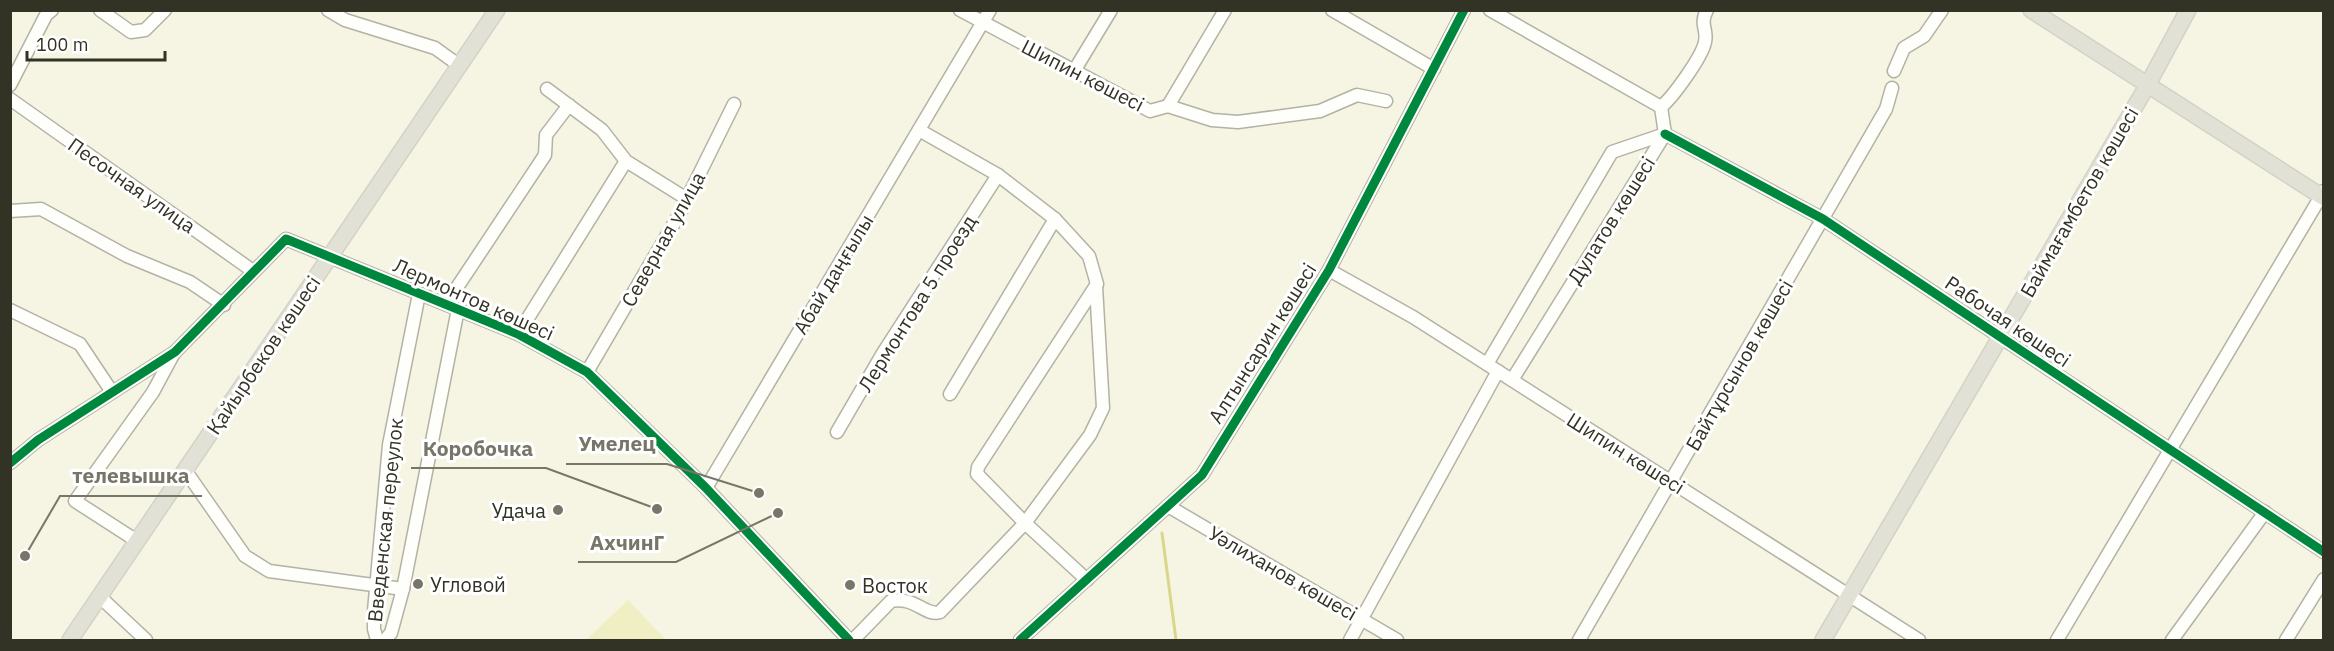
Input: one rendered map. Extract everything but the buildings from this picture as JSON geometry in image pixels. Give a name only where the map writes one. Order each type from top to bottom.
[{"type":"main road","name":"Қайырбеков көшесі","points":[[70,640],[497,10]]},
{"type":"main road","points":[[2031,10],[2146,86],[2322,195]]},
{"type":"main road","name":"Баймағамбетов көшесі","points":[[1823,640],[2188,10]]},
{"type":"street","points":[[10,86],[46,15],[52,10]]},
{"type":"street","points":[[100,10],[131,32],[145,30],[165,10]]},
{"type":"street","points":[[328,10],[345,20],[435,48],[460,66]]},
{"type":"street","name":"Шипин көшесі","points":[[960,10],[1149,111],[1168,106],[1212,120],[1238,122],[1320,111],[1357,95],[1386,101]]},
{"type":"street","name":"Абай даңғылы","points":[[706,488],[990,10]]},
{"type":"street","points":[[1074,71],[1111,10]]},
{"type":"street","points":[[1168,106],[1225,10]]},
{"type":"street","points":[[1332,10],[1434,69]]},
{"type":"street","name":"Алтынсарин көшесі","points":[[1020,640],[1202,475],[1329,270],[1464,10]]},
{"type":"street","name":"Рабочая көшесі","points":[[1490,10],[1663,121],[1823,219],[2324,552]]},
{"type":"street","name":"Дулатов көшесі","points":[[1512,380],[1663,121],[1674,96],[1706,42],[1702,20],[1707,10]]},
{"type":"street","points":[[1894,71],[1904,48],[1924,36],[1942,10]]},
{"type":"street","name":"Байтұрсынов көшесі","points":[[1580,640],[1886,110],[1892,88]]},
{"type":"street","points":[[547,89],[602,130],[626,161],[687,199]]},
{"type":"street","name":"Песочная улица","points":[[10,99],[253,272]]},
{"type":"street","name":"Северная улица","points":[[587,372],[687,199],[734,104]]},
{"type":"street","points":[[385,640],[392,633],[403,590],[452,307],[545,155],[546,135],[568,105]]},
{"type":"street","name":"Дулатов көшесі","points":[[1350,640],[1492,368],[1612,152],[1663,121]]},
{"type":"street","points":[[851,640],[891,601],[903,598],[931,612],[940,612],[1025,523],[1090,435],[1103,408],[1096,285],[1089,256],[1055,219],[998,175],[919,130]]},
{"type":"street","points":[[518,334],[626,161]]},
{"type":"street","name":"Лермонтова 5 проезд","points":[[837,432],[998,175]]},
{"type":"street","points":[[2057,640],[2322,195]]},
{"type":"street","points":[[10,211],[41,209],[127,256],[190,282],[224,305]]},
{"type":"street","points":[[950,394],[1055,219]]},
{"type":"street","name":"Лермонтов көшесі","points":[[253,272],[286,239],[518,334],[587,372],[706,488],[851,640]]},
{"type":"street","name":"Шипин көшесі","points":[[1329,270],[1413,317],[1919,640]]},
{"type":"street","points":[[10,463],[38,440],[175,352],[224,305],[253,272]]},
{"type":"street","points":[[1087,580],[980,480],[978,467],[1096,285]]},
{"type":"street","name":"Введенская переулок","points":[[377,640],[374,629],[376,585],[389,445],[419,294]]},
{"type":"street","points":[[10,310],[80,344],[112,392]]},
{"type":"street","points":[[137,541],[75,501],[153,392],[175,352]]},
{"type":"street","points":[[185,470],[244,556],[269,571],[403,590]]},
{"type":"street","name":"Уәлиханов көшесі","points":[[1168,506],[1397,640]]},
{"type":"street","points":[[2172,640],[2265,512]]},
{"type":"street","points":[[2286,640],[2324,579]]},
{"type":"street","points":[[99,596],[146,640]]},
{"type":"green space","points":[[628,600],[666,640],[586,640]]},
{"type":"waterway","points":[[1162,533],[1176,640]]},
{"type":"cycle path","points":[[1020,640],[1202,475],[1329,270],[1464,10]]},
{"type":"cycle path","points":[[1665,134],[1823,219],[2324,552]]},
{"type":"cycle path","points":[[10,463],[38,440],[175,352],[286,239],[518,334],[587,372],[706,488],[849,640]]},
{"type":"place","name":"Умелец","points":[[759,493]]},
{"type":"place","name":"Коробочка","points":[[657,509]]},
{"type":"place","name":"Удача","points":[[558,510]]},
{"type":"place","name":"АхчинГ","points":[[778,513]]},
{"type":"place","name":"телевышка","points":[[25,556]]},
{"type":"place","name":"Угловой","points":[[418,584]]},
{"type":"place","name":"Восток","points":[[850,585]]}]
